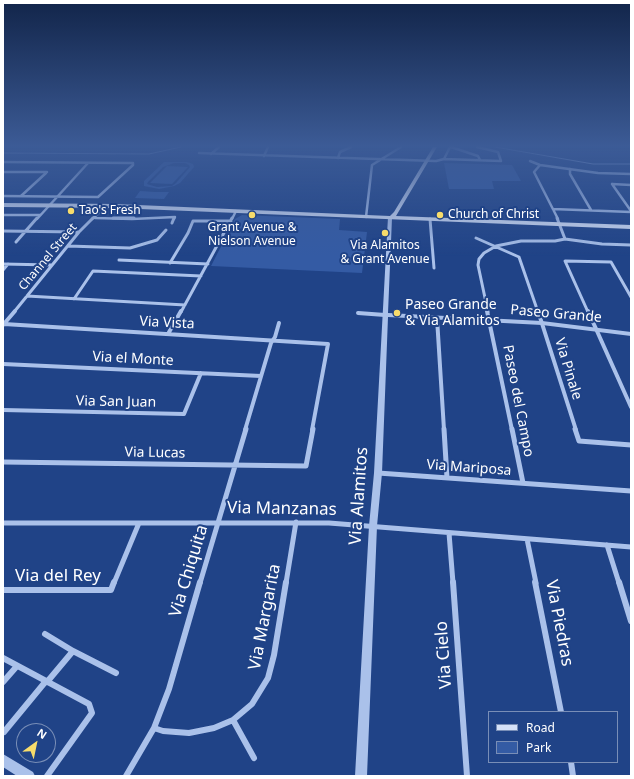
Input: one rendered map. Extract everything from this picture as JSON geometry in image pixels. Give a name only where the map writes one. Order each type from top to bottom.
[{"type":"main road","points":[[392,214],[411,183]]},
{"type":"main road","points":[[3,205],[110,206],[367,217],[392,214],[411,218],[631,227]]},
{"type":"street","points":[[21,196],[35,183]]},
{"type":"street","points":[[16,242],[69,183]]},
{"type":"street","points":[[3,196],[98,197],[113,183]]},
{"type":"street","points":[[367,217],[370,183]]},
{"type":"street","points":[[540,183],[553,208],[565,239]]},
{"type":"street","points":[[575,183],[591,210]]},
{"type":"street","points":[[631,185],[612,184],[631,212]]},
{"type":"street","name":"Channel Street","points":[[4,325],[79,232],[104,209],[110,206]]},
{"type":"street","points":[[553,208],[631,212]]},
{"type":"street","points":[[168,334],[236,211]]},
{"type":"street","name":"Via Alamitos","points":[[361,776],[373,526],[378,473],[385,315],[392,214]]},
{"type":"street","points":[[3,215],[40,215]]},
{"type":"street","points":[[95,218],[175,218],[172,223]]},
{"type":"street","points":[[430,219],[434,268]]},
{"type":"street","points":[[170,263],[188,233],[193,221],[231,221]]},
{"type":"street","points":[[68,246],[130,248],[157,240],[166,230]]},
{"type":"street","points":[[3,231],[79,232]]},
{"type":"street","name":"Via Pinale","points":[[476,238],[519,257],[542,323],[579,441],[631,445]]},
{"type":"street","name":"Paseo del Campo","points":[[523,483],[478,265],[479,259],[484,253],[496,246],[515,242],[555,241],[565,239],[602,244],[631,245]]},
{"type":"street","points":[[119,260],[208,264]]},
{"type":"street","points":[[631,297],[611,262],[565,261],[631,407]]},
{"type":"street","points":[[3,264],[52,265]]},
{"type":"street","points":[[3,270],[8,264]]},
{"type":"street","points":[[74,299],[93,271],[201,276]]},
{"type":"street","points":[[27,296],[185,305]]},
{"type":"street","name":"Paseo Grande","points":[[358,313],[542,323],[631,334]]},
{"type":"street","points":[[437,318],[447,478]]},
{"type":"street","name":"Via Chiquita","points":[[126,776],[154,728],[169,689],[261,376],[279,323]]},
{"type":"street","name":"Via Vista","points":[[4,325],[328,344],[306,466]]},
{"type":"street","name":"Via el Monte","points":[[3,364],[261,376]]},
{"type":"street","name":"Via San Juan","points":[[3,410],[184,414],[201,373]]},
{"type":"street","name":"Via Lucas","points":[[3,462],[306,466]]},
{"type":"street","name":"Via Mariposa","points":[[378,473],[631,491]]},
{"type":"street","name":"Via Manzanas","points":[[3,523],[296,522],[373,526],[631,547]]},
{"type":"street","name":"Via Margarita","points":[[154,728],[163,731],[189,733],[214,728],[233,720],[252,704],[268,678],[274,655],[296,522]]},
{"type":"street","name":"Via del Rey","points":[[3,590],[111,590],[139,523]]},
{"type":"street","name":"Via Cielo","points":[[449,533],[467,776]]},
{"type":"street","name":"Via Piedras","points":[[527,539],[561,711]]},
{"type":"street","points":[[607,545],[631,621]]},
{"type":"street","points":[[44,634],[116,673]]},
{"type":"street","points":[[4,732],[74,651]]},
{"type":"street","points":[[3,658],[88,704],[92,714],[48,772],[47,776]]},
{"type":"street","points":[[3,682],[17,666]]},
{"type":"street","points":[[233,720],[254,758]]},
{"type":"street","points":[[3,760],[29,776]]},
{"type":"street","points":[[571,763],[573,776]]},
{"type":"green space","points":[[144,183],[157,187],[172,186],[176,183],[179,183],[174,186],[159,189],[144,186]]},
{"type":"green space","points":[[448,183],[493,183],[494,189],[449,189]]},
{"type":"green space","points":[[140,191],[169,192],[164,199],[135,198]]},
{"type":"green space","points":[[242,215],[340,219],[339,230],[367,232],[362,273],[211,266],[235,219]]},
{"type":"place","name":"Tao's Fresh","points":[[71,211]]},
{"type":"place","name":"Grant Avenue & Nielson Avenue","points":[[252,215]]},
{"type":"place","name":"Church of Christ","points":[[440,215]]},
{"type":"place","name":"Via Alamitos & Grant Avenue","points":[[385,233]]},
{"type":"place","name":"Paseo Grande & Via Alamitos","points":[[397,313]]}]
